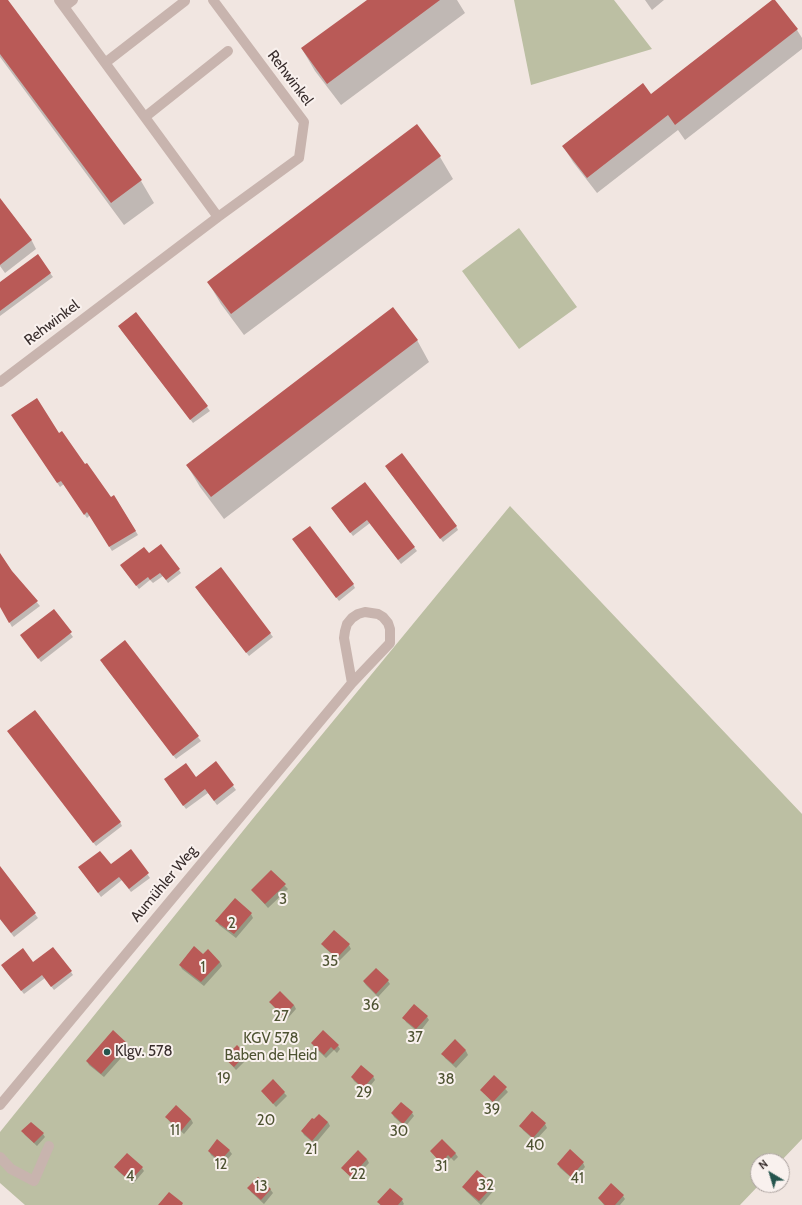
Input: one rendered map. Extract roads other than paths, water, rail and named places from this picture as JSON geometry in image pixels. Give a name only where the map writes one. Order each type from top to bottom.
[{"type":"street","points":[[73,0],[61,3],[218,217]]},
{"type":"street","name":"Rehwinkel","points":[[0,382],[218,217],[299,158],[304,122],[213,0]]},
{"type":"street","points":[[105,63],[186,1]]},
{"type":"street","points":[[145,118],[228,51]]},
{"type":"street","name":"Aumühler Weg","points":[[0,1105],[352,683],[390,643],[391,636],[388,623],[378,614],[365,612],[358,614],[347,624],[344,638],[352,683]]},
{"type":"street","points":[[0,1157],[10,1169],[34,1181],[49,1146]]},
{"type":"place","name":"Klgv. 578","points":[[107,1052]]},
{"type":"park label","name":"3","points":[[283,900]]},
{"type":"park label","name":"2","points":[[232,924]]},
{"type":"park label","name":"35","points":[[330,962]]},
{"type":"park label","name":"1","points":[[203,968]]},
{"type":"park label","name":"36","points":[[371,1006]]},
{"type":"park label","name":"27","points":[[281,1017]]},
{"type":"park label","name":"37","points":[[415,1038]]},
{"type":"park label","name":"KGV 578 Baben de Heid","points":[[271,1048]]},
{"type":"park label","name":"19","points":[[224,1079]]},
{"type":"park label","name":"38","points":[[446,1080]]},
{"type":"park label","name":"29","points":[[364,1093]]},
{"type":"park label","name":"39","points":[[492,1110]]},
{"type":"park label","name":"20","points":[[266,1121]]},
{"type":"park label","name":"11","points":[[175,1131]]},
{"type":"park label","name":"30","points":[[399,1132]]},
{"type":"park label","name":"40","points":[[535,1146]]},
{"type":"park label","name":"21","points":[[311,1150]]},
{"type":"park label","name":"12","points":[[221,1165]]},
{"type":"park label","name":"31","points":[[441,1167]]},
{"type":"park label","name":"22","points":[[358,1175]]},
{"type":"park label","name":"4","points":[[130,1177]]},
{"type":"park label","name":"41","points":[[577,1179]]},
{"type":"park label","name":"32","points":[[486,1186]]},
{"type":"park label","name":"13","points":[[261,1187]]}]
